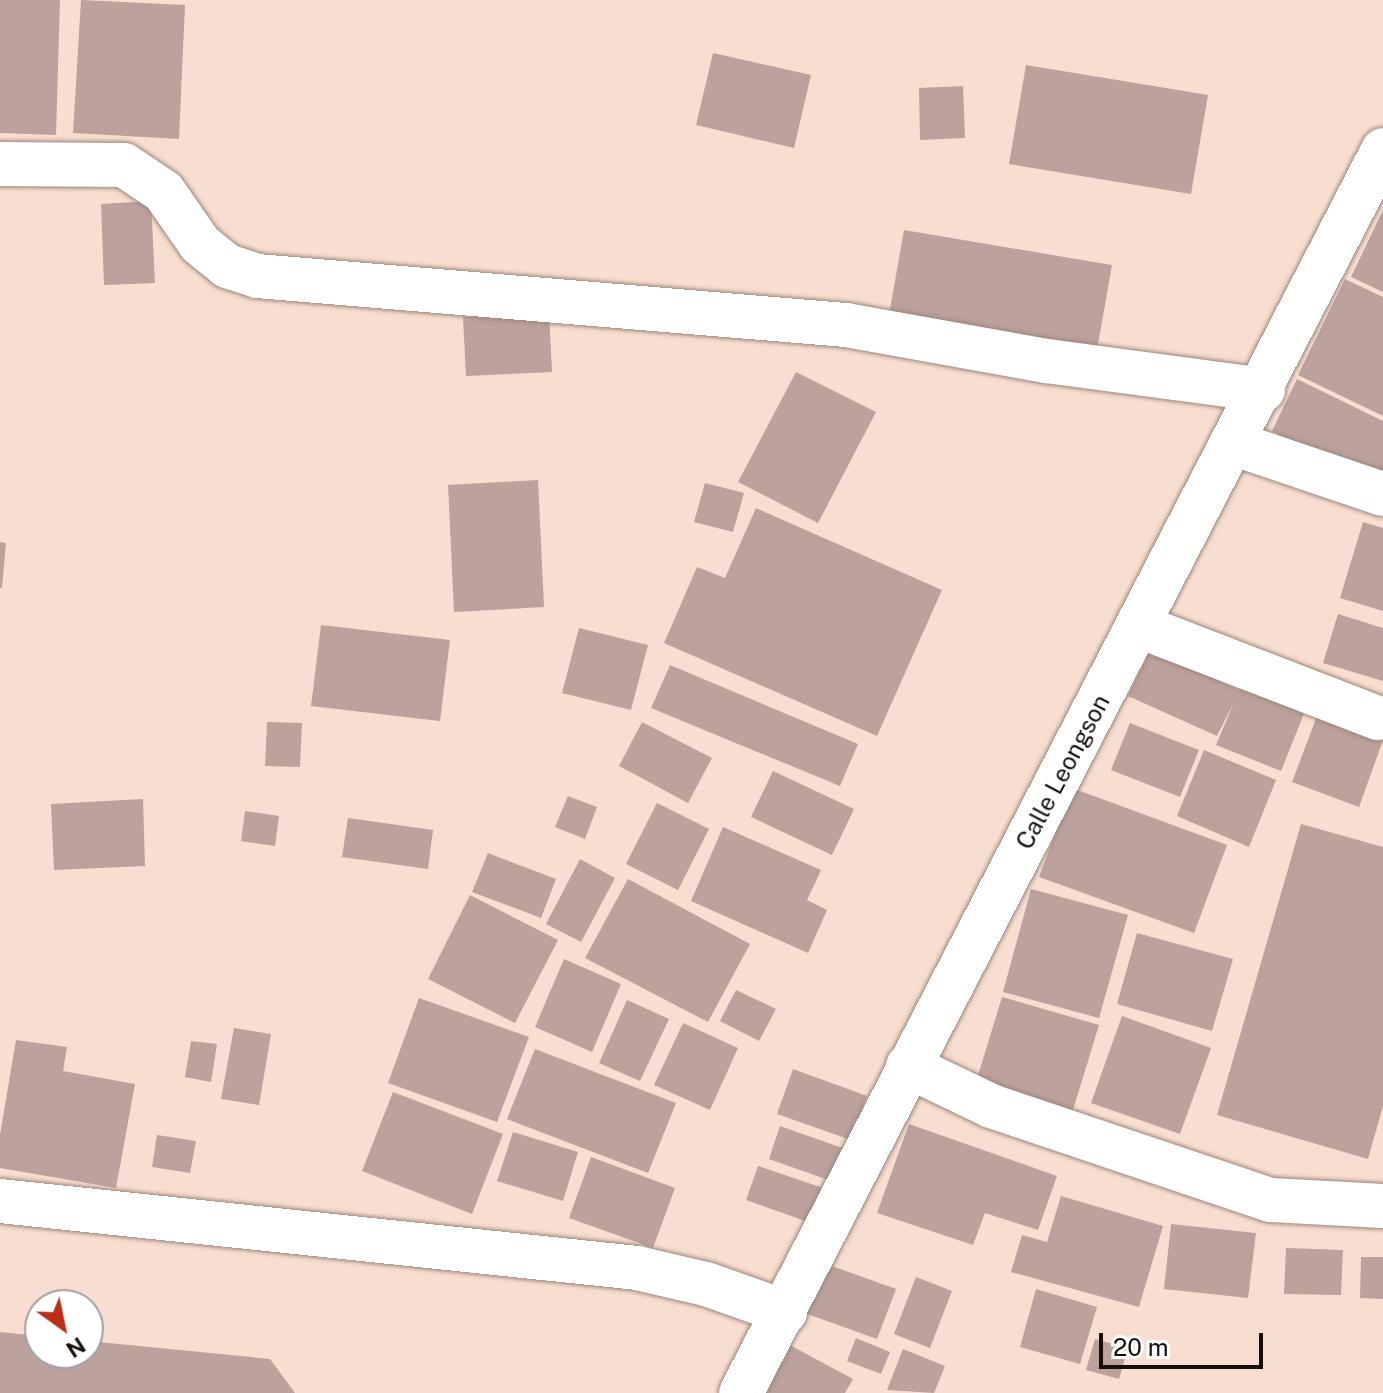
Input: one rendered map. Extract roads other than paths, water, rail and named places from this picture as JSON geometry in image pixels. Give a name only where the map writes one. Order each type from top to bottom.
[{"type":"street","name":"Calle Leongson","points":[[741,1393],[908,1066],[1263,390],[1383,150]]},
{"type":"street","points":[[0,164],[124,165],[164,192],[200,244],[227,266],[257,276],[846,325],[1047,361],[1263,390]]},
{"type":"street","points":[[1235,444],[1383,494]]},
{"type":"street","points":[[1139,626],[1378,718]]},
{"type":"street","points":[[908,1066],[991,1106],[1271,1200],[1383,1206]]},
{"type":"street","points":[[0,1201],[637,1268],[706,1284],[785,1312]]}]
